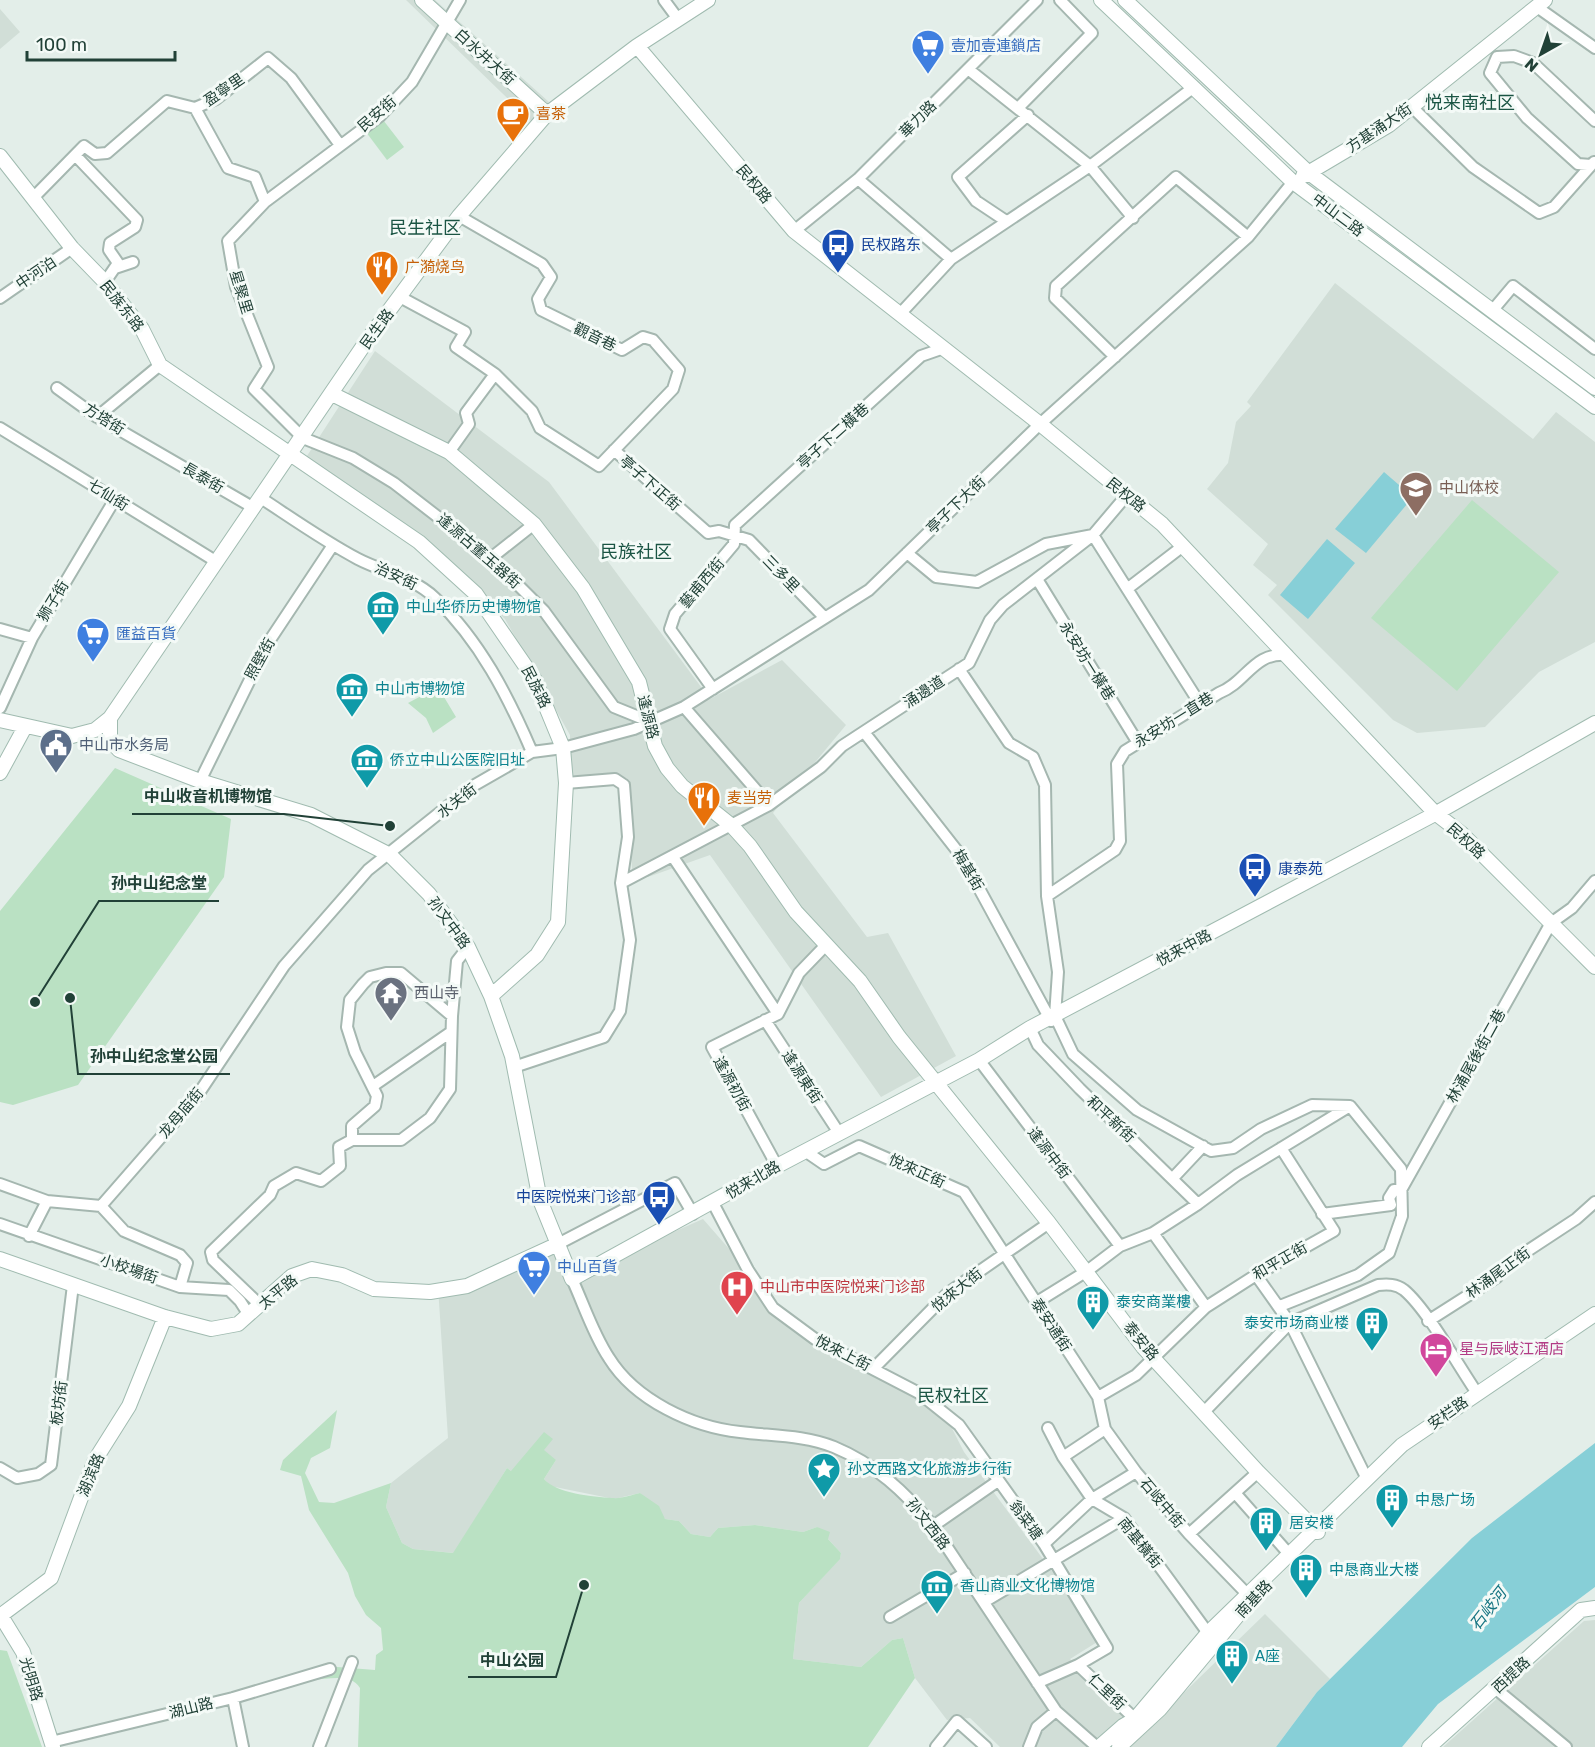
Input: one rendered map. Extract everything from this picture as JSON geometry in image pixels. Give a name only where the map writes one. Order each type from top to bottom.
[{"type":"street","name":"白水井大街","points":[[422,0],[547,114]]},
{"type":"street","name":"民安街","points":[[265,202],[380,116],[412,82],[460,0]]},
{"type":"street","points":[[663,0],[678,19]]},
{"type":"street","name":"民生路","points":[[110,718],[332,394],[459,216],[547,114],[637,46],[708,0]]},
{"type":"street","name":"華力路","points":[[794,231],[858,179],[1037,0]]},
{"type":"street","points":[[1018,108],[1092,33],[1060,0]]},
{"type":"street","name":"中山二路","points":[[1101,0],[1293,182],[1595,407]]},
{"type":"street","name":"中山二路","points":[[1125,0],[1309,173],[1595,388]]},
{"type":"street","points":[[1541,3],[1595,48]]},
{"type":"street","name":"方基涌大街","points":[[1293,182],[1389,125],[1541,3]]},
{"type":"street","name":"民权路","points":[[637,46],[794,231],[1040,424],[1125,496],[1162,524],[1435,815],[1461,833],[1595,967]]},
{"type":"street","points":[[1487,46],[1497,57]]},
{"type":"street","points":[[1497,57],[1514,56],[1533,63],[1595,121]]},
{"type":"street","points":[[1497,57],[1490,73],[1527,118],[1578,165],[1593,163]]},
{"type":"street","name":"盈寧里","points":[[75,154],[84,146],[95,154],[107,153],[167,101],[195,108],[216,99],[268,58],[291,78],[340,145]]},
{"type":"street","points":[[968,69],[1090,166],[1133,218]]},
{"type":"street","points":[[900,314],[951,259],[1090,166],[1194,87]]},
{"type":"street","points":[[1412,107],[1473,167],[1539,213],[1554,207],[1593,163]]},
{"type":"street","points":[[195,108],[228,168],[255,177],[265,202]]},
{"type":"street","points":[[1005,221],[976,201],[958,177],[1028,116]]},
{"type":"street","points":[[34,197],[75,154],[137,220],[135,227],[110,243],[110,250],[118,263],[105,282]]},
{"type":"street","name":"民族东路","points":[[0,156],[72,248],[105,282],[142,329],[160,365],[291,456]]},
{"type":"street","points":[[1115,357],[1055,298],[1056,286],[1176,177],[1248,237]]},
{"type":"street","points":[[858,179],[951,259]]},
{"type":"street","name":"亭子下大街","points":[[563,748],[651,722],[684,707],[869,590],[1040,424],[1248,237],[1293,182]]},
{"type":"street","name":"星聚里","points":[[265,202],[228,241],[237,287],[268,368],[254,389],[303,438]]},
{"type":"street","name":"觀音巷","points":[[459,216],[542,264],[551,277],[538,299],[541,310],[622,350],[643,338],[653,340],[679,370],[673,389],[614,450]]},
{"type":"street","name":"中河泊","points":[[0,298],[72,248]]},
{"type":"street","points":[[115,268],[133,262]]},
{"type":"street","points":[[1492,310],[1513,286],[1595,349]]},
{"type":"street","name":"亭子下正街","points":[[400,297],[465,332],[456,347],[495,374],[532,411],[540,428],[599,466],[614,450],[708,533],[719,531],[734,536]]},
{"type":"street","name":"亭子下二橫巷","points":[[734,536],[735,525],[921,356],[944,348]]},
{"type":"street","points":[[97,417],[160,365]]},
{"type":"street","points":[[449,452],[470,424],[466,413],[495,374]]},
{"type":"street","name":"方塔街","points":[[57,388],[97,417],[152,449]]},
{"type":"street","name":"逢源路","points":[[332,394],[449,452],[534,524],[583,588],[612,633],[639,682],[651,722],[655,746],[666,768],[682,786],[732,826],[750,846],[796,912],[860,981],[899,1037],[935,1081]]},
{"type":"street","name":"七仙街","points":[[0,428],[217,562]]},
{"type":"street","name":"逢源古董玉器街","points":[[303,438],[352,458],[394,483],[491,558],[544,611],[615,707],[651,722]]},
{"type":"street","name":"長泰街","points":[[152,449],[257,503]]},
{"type":"street","name":"民族路","points":[[291,456],[419,542],[476,594],[535,680],[563,748],[566,783],[558,922],[537,955],[491,996]]},
{"type":"street","name":"涌邊道","points":[[621,883],[769,805],[821,768],[842,746],[969,663],[990,620],[1003,605],[1093,535],[1125,496]]},
{"type":"street","name":"狮子街","points":[[0,708],[32,638],[115,499]]},
{"type":"street","name":"治安街","points":[[257,503],[360,560],[417,584],[435,598],[475,644],[504,688],[532,752]]},
{"type":"street","points":[[491,558],[534,524]]},
{"type":"street","points":[[907,553],[936,577],[977,582],[1046,544],[1093,535],[1200,704]]},
{"type":"street","name":"三多里","points":[[734,536],[749,540],[825,618]]},
{"type":"street","name":"藝甫西街","points":[[713,688],[670,628],[675,614],[734,544],[734,536]]},
{"type":"street","name":"照壁街","points":[[200,781],[268,643],[333,545]]},
{"type":"street","points":[[1127,589],[1183,546]]},
{"type":"street","name":"永安坊一橫巷","points":[[1036,579],[1138,742]]},
{"type":"street","points":[[0,629],[32,638]]},
{"type":"street","name":"永安坊一直巷","points":[[1047,896],[1115,850],[1120,841],[1117,764],[1125,751],[1200,704],[1232,688],[1258,662],[1273,654],[1287,655]]},
{"type":"street","points":[[959,669],[1010,743],[1033,757],[1045,785],[1047,896],[1058,972],[1052,1019]]},
{"type":"street","points":[[684,707],[769,805]]},
{"type":"street","points":[[0,720],[72,736],[95,730],[110,718]]},
{"type":"street","name":"孙文中路","points":[[110,718],[110,740],[119,750],[200,781],[311,815],[390,855],[429,894],[468,947],[491,996],[514,1067],[540,1200],[572,1279]]},
{"type":"street","name":"悦来中路","points":[[1435,815],[1595,723]]},
{"type":"street","points":[[0,772],[25,727]]},
{"type":"street","name":"悦来中路","points":[[935,1081],[979,1060],[1030,1028],[1052,1019],[1595,728]]},
{"type":"street","name":"梅基街","points":[[864,732],[962,857],[1072,1054],[1137,1110],[1203,1146]]},
{"type":"street","name":"水关街","points":[[390,855],[473,786],[532,752],[563,748]]},
{"type":"street","points":[[514,1067],[604,1037],[620,1011],[630,940],[621,883],[628,837],[624,786],[615,779],[566,783]]},
{"type":"street","name":"龙母庙街","points":[[101,1206],[197,1096],[284,966],[368,870],[390,855]]},
{"type":"street","points":[[673,857],[778,1014]]},
{"type":"street","points":[[1551,923],[1572,908],[1595,881]]},
{"type":"street","name":"林涌尾後街二巷","points":[[1323,1214],[1389,1208],[1391,1205],[1389,1198],[1394,1190],[1401,1190],[1551,923]]},
{"type":"street","points":[[778,1014],[798,973],[826,945]]},
{"type":"street","points":[[260,1305],[213,1260],[211,1252],[270,1195],[274,1186],[296,1173],[321,1181],[340,1166],[339,1147],[352,1140],[401,1140],[430,1118],[450,1089],[452,1016],[458,961],[468,947]]},
{"type":"street","points":[[352,1140],[352,1126],[375,1106],[377,1095],[355,1052],[347,1027],[350,1000],[370,977],[386,973],[401,974],[452,1016]]},
{"type":"street","name":"逢源初街","points":[[777,1166],[712,1047],[778,1014]]},
{"type":"street","name":"逢源東街","points":[[765,1020],[839,1133]]},
{"type":"street","name":"和平新街","points":[[1030,1028],[1038,1045],[1198,1204]]},
{"type":"street","points":[[373,1086],[451,1032]]},
{"type":"street","name":"逢源中街","points":[[979,1060],[1120,1246]]},
{"type":"street","points":[[1080,1089],[1094,1073]]},
{"type":"street","name":"悦来北路","points":[[572,1279],[935,1081]]},
{"type":"street","name":"泰安路","points":[[935,1081],[1087,1271],[1143,1347],[1258,1472],[1316,1530]]},
{"type":"street","points":[[1173,1178],[1203,1146],[1211,1151],[1233,1148],[1261,1129],[1312,1105],[1350,1106],[1401,1169],[1402,1216],[1389,1252],[1358,1275],[1280,1306]]},
{"type":"street","points":[[1037,1302],[1087,1271],[1120,1246],[1153,1233],[1237,1175],[1350,1106]]},
{"type":"street","name":"悅來正街","points":[[805,1151],[824,1164],[859,1146],[964,1192],[1003,1254]]},
{"type":"street","name":"和平正街","points":[[1098,1397],[1136,1375],[1206,1307],[1256,1275],[1334,1231],[1281,1148]]},
{"type":"street","points":[[558,1244],[675,1183],[693,1214]]},
{"type":"street","points":[[0,1184],[47,1201],[101,1206],[124,1231],[180,1255],[187,1263],[180,1287]]},
{"type":"street","points":[[29,1236],[47,1201]]},
{"type":"street","name":"林涌尾正街","points":[[1428,1321],[1497,1277],[1500,1269],[1576,1219],[1595,1202]]},
{"type":"street","name":"悅來上街","points":[[713,1203],[748,1270],[773,1308],[815,1339],[919,1393],[959,1425],[998,1481]]},
{"type":"street","name":"悅來大街","points":[[874,1368],[948,1293],[1049,1223]]},
{"type":"street","name":"小校場街","points":[[0,1224],[180,1287],[229,1290],[249,1315]]},
{"type":"street","points":[[1153,1233],[1206,1307]]},
{"type":"street","name":"太平路","points":[[0,1259],[165,1317],[211,1329],[238,1324],[292,1276],[312,1269],[342,1275],[374,1289],[430,1292],[467,1286],[558,1244]]},
{"type":"street","name":"泰安通街","points":[[1003,1254],[1098,1397]]},
{"type":"street","points":[[1256,1275],[1290,1323],[1366,1478]]},
{"type":"street","name":"孙文西路","points":[[572,1279],[609,1359],[643,1394],[686,1420],[738,1432],[787,1436],[833,1447],[881,1472],[914,1503],[933,1526],[1056,1711],[1098,1747]]},
{"type":"street","points":[[1204,1412],[1290,1323],[1371,1287],[1392,1284],[1404,1290],[1477,1393]]},
{"type":"street","name":"板坊街","points":[[0,1468],[17,1478],[38,1474],[51,1465],[73,1285]]},
{"type":"street","name":"安栏路","points":[[1316,1530],[1366,1478],[1402,1445],[1595,1314]]},
{"type":"street","name":"湖滨路","points":[[0,1616],[51,1578],[95,1460],[129,1406],[165,1317]]},
{"type":"street","name":"安栏路","points":[[1316,1530],[1406,1450],[1595,1320]]},
{"type":"street","name":"石岐中街","points":[[1098,1397],[1105,1429],[1136,1472],[1189,1534],[1248,1595]]},
{"type":"street","name":"南基橫街","points":[[1048,1428],[1063,1457],[1092,1499],[1124,1518],[1208,1634]]},
{"type":"street","points":[[1063,1457],[1105,1429]]},
{"type":"street","points":[[1044,1544],[1092,1499],[1136,1472]]},
{"type":"street","points":[[1189,1534],[1258,1472]]},
{"type":"street","points":[[933,1526],[998,1481]]},
{"type":"street","name":"翁菜塘","points":[[998,1481],[1054,1560]]},
{"type":"street","points":[[1236,1494],[1289,1554]]},
{"type":"street","points":[[984,1602],[1124,1518]]},
{"type":"street","name":"南基路","points":[[1135,1719],[1208,1634],[1316,1530]]},
{"type":"street","name":"南基路","points":[[1119,1747],[1160,1709],[1252,1599],[1316,1530]]},
{"type":"street","name":"仁里街","points":[[1038,1683],[1078,1665],[1107,1648],[1054,1560]]},
{"type":"street","points":[[890,1617],[964,1573]]},
{"type":"street","name":"西提路","points":[[1429,1747],[1439,1735],[1496,1689],[1581,1610],[1595,1608]]},
{"type":"street","name":"光明路","points":[[0,1616],[23,1652],[52,1745]]},
{"type":"street","points":[[319,1747],[352,1662]]},
{"type":"street","name":"仁里街","points":[[1078,1665],[1135,1719]]},
{"type":"street","name":"湖山路","points":[[52,1745],[233,1698],[330,1669]]},
{"type":"street","points":[[1496,1689],[1566,1747]]},
{"type":"street","points":[[233,1698],[243,1747]]},
{"type":"street","points":[[1029,1747],[1037,1727],[1056,1711]]},
{"type":"street","points":[[1098,1747],[1135,1719]]},
{"type":"street","points":[[936,1747],[957,1721],[985,1747]]},
{"type":"shaded area","points":[[406,0],[435,0],[549,102],[532,122]]},
{"type":"shaded area","points":[[0,9],[20,32],[0,49]]},
{"type":"shaded area","name":"中山体校","points":[[1335,283],[1533,439],[1556,412],[1595,442],[1595,642],[1539,672],[1485,727],[1417,733],[1393,720],[1268,595],[1277,585],[1253,565],[1268,544],[1207,489],[1228,463],[1236,422],[1251,406],[1247,402]]},
{"type":"shaded area","points":[[375,351],[549,482],[710,699],[782,660],[846,725],[773,813],[867,937],[888,933],[956,1056],[881,1097],[710,855],[648,877],[632,869],[627,778],[570,775],[570,735],[505,619],[425,542],[305,459]]},
{"type":"shaded area","name":"孙文西路文化旅游步行街","points":[[703,1219],[779,1306],[804,1325],[936,1397],[964,1452],[1102,1639],[1070,1659],[1127,1712],[1093,1747],[1000,1747],[970,1718],[947,1720],[915,1678],[903,1638],[892,1640],[861,1667],[793,1659],[799,1603],[840,1558],[841,1553],[817,1527],[803,1532],[755,1525],[718,1528],[710,1537],[691,1534],[679,1521],[665,1519],[640,1493],[614,1499],[550,1486],[544,1479],[556,1460],[511,1471],[507,1468],[454,1553],[413,1549],[402,1543],[386,1507],[391,1483],[448,1438],[438,1287],[486,1277],[554,1247],[581,1280],[637,1248]]},
{"type":"shaded area","points":[[1265,1614],[1330,1679],[1317,1692],[1276,1747],[1128,1747]]},
{"type":"shaded area","points":[[1595,1620],[1595,1747],[1443,1747],[1584,1621]]},
{"type":"green space","points":[[380,116],[404,147],[387,160],[363,128]]},
{"type":"green space","points":[[1472,500],[1559,572],[1457,691],[1371,618]]},
{"type":"green space","points":[[438,687],[456,717],[433,733],[426,718],[408,703]]},
{"type":"green space","points":[[115,768],[231,819],[224,877],[78,1085],[13,1105],[0,1102],[0,911]]},
{"type":"green space","points":[[337,1410],[330,1448],[311,1458],[305,1473],[319,1502],[334,1503],[391,1483],[386,1507],[402,1543],[413,1549],[453,1553],[507,1468],[511,1471],[544,1432],[553,1439],[544,1450],[556,1460],[544,1479],[557,1488],[585,1495],[615,1498],[640,1493],[659,1506],[665,1519],[679,1521],[691,1534],[710,1537],[718,1528],[755,1525],[803,1532],[817,1527],[830,1532],[828,1539],[841,1553],[840,1559],[799,1603],[793,1659],[861,1667],[892,1640],[903,1638],[915,1678],[868,1747],[358,1747],[360,1688],[351,1680],[345,1679],[312,1680],[312,1668],[325,1666],[375,1670],[376,1655],[383,1650],[381,1628],[366,1615],[355,1596],[348,1573],[309,1510],[301,1476],[280,1470],[283,1460]]},
{"type":"green space","points":[[0,1650],[7,1651],[42,1747],[0,1747]]},
{"type":"water","points":[[1384,472],[1413,497],[1366,553],[1335,529]]},
{"type":"water","points":[[1327,539],[1355,563],[1308,619],[1280,595]]},
{"type":"water","name":"石岐河","points":[[1595,1443],[1595,1587],[1438,1704],[1402,1747],[1276,1747],[1317,1692],[1472,1538]]},
{"type":"place","name":"壹加壹連鎖店","points":[[928,75]]},
{"type":"place","name":"喜茶","points":[[513,143]]},
{"type":"place","name":"民权路东","points":[[838,274]]},
{"type":"place","name":"广漪烧鸟","points":[[382,296]]},
{"type":"place","name":"中山体校","points":[[1416,517]]},
{"type":"place","name":"中山华侨历史博物馆","points":[[383,636]]},
{"type":"place","name":"匯益百貨","points":[[93,663]]},
{"type":"place","name":"中山市博物馆","points":[[352,718]]},
{"type":"place","name":"中山市水务局","points":[[56,774]]},
{"type":"place","name":"侨立中山公医院旧址","points":[[367,789]]},
{"type":"place","name":"中山收音机博物馆","points":[[390,826]]},
{"type":"place","name":"麦当劳","points":[[704,827]]},
{"type":"place","name":"康泰苑","points":[[1255,898]]},
{"type":"place","name":"孙中山纪念堂公园","points":[[70,998]]},
{"type":"place","name":"孙中山纪念堂","points":[[35,1002]]},
{"type":"place","name":"西山寺","points":[[391,1022]]},
{"type":"place","name":"中医院悦来门诊部","points":[[659,1226]]},
{"type":"place","name":"中山百貨","points":[[534,1296]]},
{"type":"place","name":"中山市中医院悦来门诊部","points":[[737,1316]]},
{"type":"place","name":"泰安商業樓","points":[[1093,1331]]},
{"type":"place","name":"泰安市场商业楼","points":[[1372,1352]]},
{"type":"place","name":"星与辰岐江酒店","points":[[1436,1378]]},
{"type":"place","name":"孙文西路文化旅游步行街","points":[[824,1498]]},
{"type":"place","name":"中恳广场","points":[[1392,1529]]},
{"type":"place","name":"居安楼","points":[[1266,1552]]},
{"type":"place","name":"中山公园","points":[[584,1585]]},
{"type":"place","name":"中恳商业大楼","points":[[1306,1599]]},
{"type":"place","name":"香山商业文化博物馆","points":[[937,1615]]},
{"type":"place","name":"A座","points":[[1232,1685]]},
{"type":"district","name":"悦来南社区","points":[[1470,103]]},
{"type":"district","name":"民生社区","points":[[425,228]]},
{"type":"district","name":"民族社区","points":[[636,552]]},
{"type":"district","name":"民权社区","points":[[953,1396]]}]
